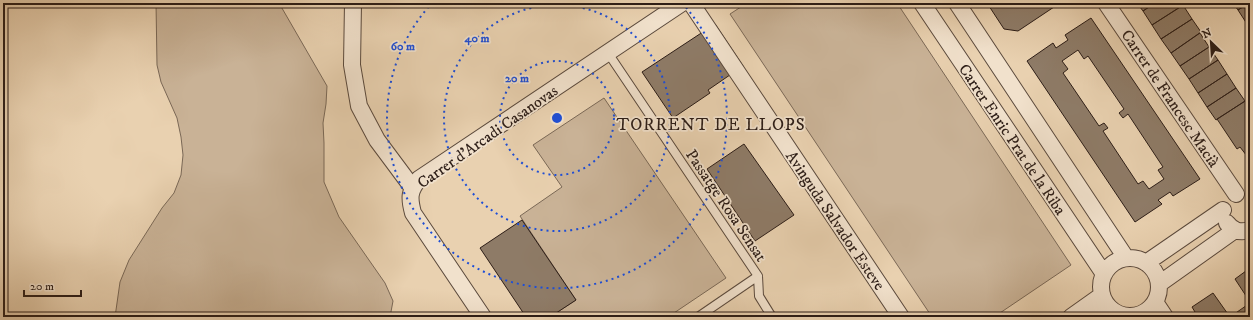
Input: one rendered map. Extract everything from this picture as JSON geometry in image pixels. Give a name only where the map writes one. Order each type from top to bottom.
[{"type":"street","points":[[353,3],[352,65],[359,106],[377,140],[412,187]]},
{"type":"street","name":"Carrer d'Arcadi Casanovas","points":[[483,317],[413,212],[410,199],[412,187],[419,179],[682,3]]},
{"type":"street","name":"Avinguda Salvador Esteve","points":[[691,3],[901,317]]},
{"type":"street","name":"Carrer Enric Prat de la Riba","points":[[922,3],[1104,274]]},
{"type":"street","name":"Carrer Enric Prat de la Riba","points":[[957,3],[1126,258]]},
{"type":"street","name":"Carrer de Francesc Macià","points":[[1106,3],[1243,194]]},
{"type":"street","points":[[1146,263],[1223,210],[1228,199],[1243,194]]},
{"type":"street","points":[[1223,210],[1224,218],[1227,224],[1242,230]]},
{"type":"street","points":[[1159,284],[1242,230]]},
{"type":"street","points":[[1126,258],[1135,258],[1146,263],[1155,272],[1159,284],[1158,293],[1148,310],[1133,316],[1122,315],[1106,302],[1101,287],[1104,274],[1111,265],[1118,260],[1126,258]]},
{"type":"street","points":[[1071,317],[1106,302]]},
{"type":"street","points":[[1097,317],[1106,302]]},
{"type":"street","points":[[1154,302],[1165,317]]},
{"type":"lane","name":"Passatge Rosa Sensat","points":[[608,53],[758,276],[758,296],[772,317]]},
{"type":"lane","points":[[698,317],[758,276]]},
{"type":"shaded area","points":[[156,3],[279,3],[327,86],[323,123],[324,182],[339,217],[385,283],[393,301],[390,317],[115,317],[120,282],[129,260],[162,208],[174,193],[181,175],[183,155],[177,118],[161,82],[157,65]]},
{"type":"shaded area","points":[[747,3],[897,3],[1071,265],[994,317],[932,317],[730,14]]},
{"type":"shaded area","points":[[604,98],[726,278],[668,317],[550,317],[576,300],[520,216],[562,187],[533,145]]},
{"type":"building","points":[[987,3],[1060,3],[1018,31],[1004,29]]},
{"type":"building","points":[[1137,3],[1155,3],[1143,11]]},
{"type":"building","points":[[1155,3],[1180,3],[1182,6],[1152,25],[1143,11]]},
{"type":"building","points":[[1233,3],[1249,3],[1238,10]]},
{"type":"building","points":[[1249,3],[1250,21],[1247,24],[1238,10]]},
{"type":"building","points":[[1183,5],[1192,19],[1161,39],[1152,25]]},
{"type":"building","points":[[1091,18],[1200,179],[1173,196],[1170,192],[1158,200],[1162,204],[1135,222],[1027,61],[1053,43],[1056,48],[1068,40],[1065,35]],"holes":[[[1078,50],[1084,59],[1088,56],[1124,109],[1119,113],[1123,118],[1128,114],[1163,167],[1158,170],[1164,179],[1149,189],[1143,181],[1138,184],[1103,131],[1108,128],[1104,123],[1099,126],[1063,73],[1068,69],[1062,61]]]},
{"type":"building","points":[[1192,19],[1201,32],[1171,53],[1161,39]]},
{"type":"building","points":[[715,24],[743,66],[708,90],[710,93],[673,118],[642,72]]},
{"type":"building","points":[[1200,33],[1209,47],[1180,66],[1171,53]]},
{"type":"building","points":[[1209,47],[1218,60],[1189,79],[1180,66]]},
{"type":"building","points":[[1218,60],[1227,74],[1198,93],[1189,79]]},
{"type":"building","points":[[1227,74],[1236,88],[1207,107],[1198,93]]},
{"type":"building","points":[[1236,88],[1245,101],[1216,120],[1207,107]]},
{"type":"building","points":[[1250,98],[1250,160],[1240,147],[1237,149],[1217,119]]},
{"type":"building","points":[[744,144],[794,215],[755,241],[707,169]]},
{"type":"building","points":[[522,220],[576,300],[550,317],[526,317],[480,248]]},
{"type":"building","points":[[1250,268],[1250,302],[1235,279]]},
{"type":"building","points":[[1213,293],[1230,317],[1198,317],[1192,307]]},
{"type":"building","points":[[1250,303],[1250,313],[1244,317],[1230,317]]},
{"type":"district","name":"TORRENT DE LLOPS","points":[[711,124]]}]
